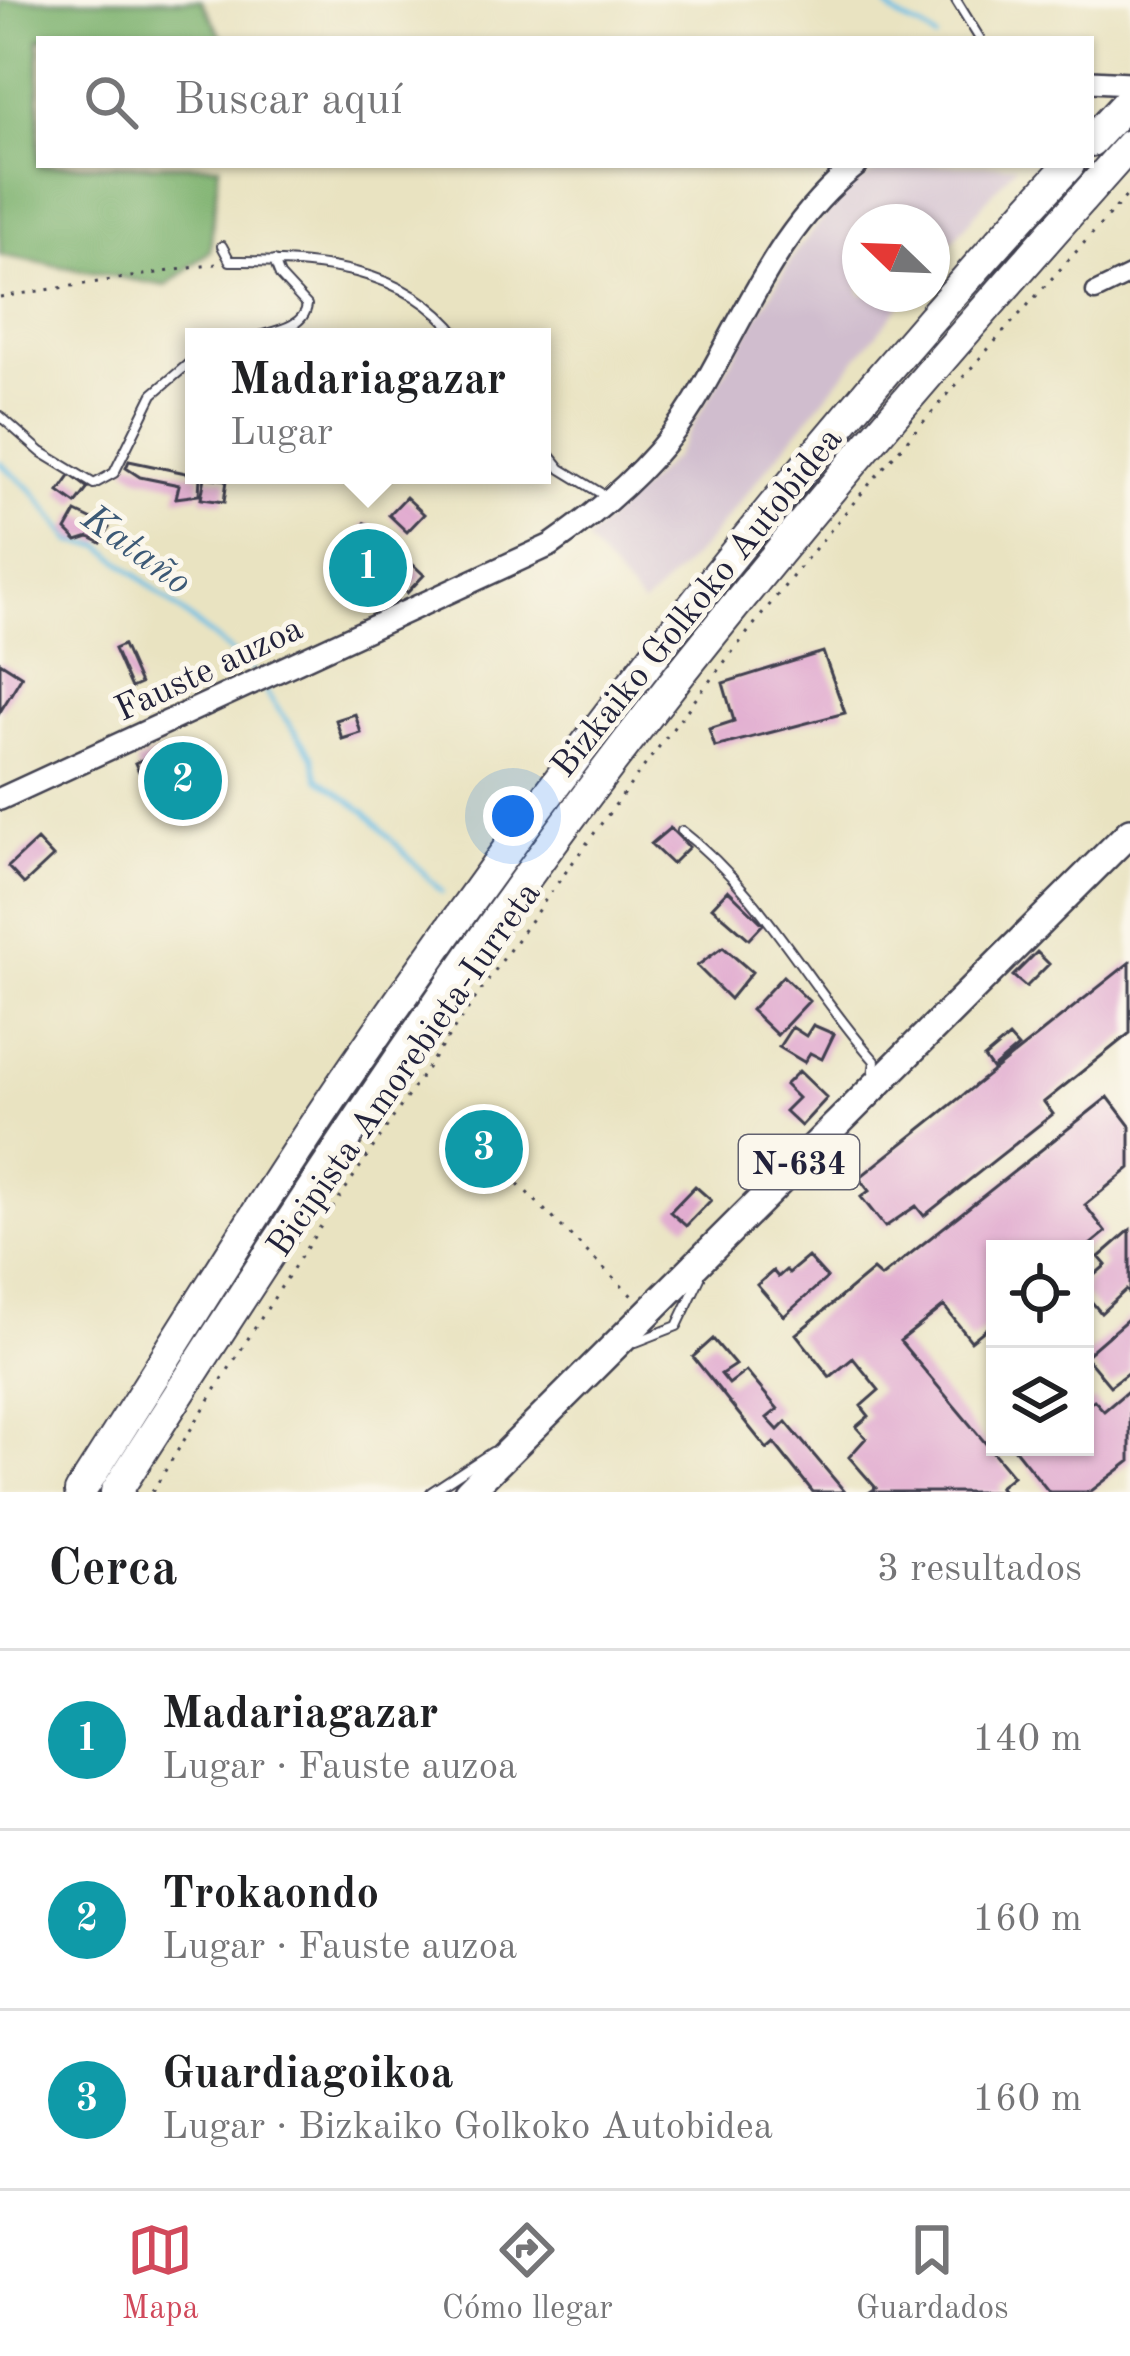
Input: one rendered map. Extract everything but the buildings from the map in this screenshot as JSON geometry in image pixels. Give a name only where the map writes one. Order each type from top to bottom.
[{"type":"highway","points":[[1097,134],[1130,98]]},
{"type":"highway","name":"Bizkaiko Golkoko Autobidea","points":[[116,1492],[337,1154],[641,725],[776,556],[1130,145]]},
{"type":"highway","name":"Bizkaiko Golkoko Autobidea","points":[[80,1492],[364,1052],[510,850],[670,636],[804,472],[1066,168]]},
{"type":"highway","name":"N-634","points":[[468,1492],[864,1098],[888,1060],[1130,832]]},
{"type":"street","points":[[1094,81],[1130,83]]},
{"type":"street","name":"Fauste auzoa","points":[[0,800],[551,545],[614,500],[692,405],[791,233],[854,168]]},
{"type":"street","points":[[1095,292],[1130,275]]},
{"type":"lane","points":[[956,0],[978,36]]},
{"type":"lane","points":[[222,246],[230,262],[274,260],[348,271],[407,289],[426,300],[451,328]]},
{"type":"lane","points":[[274,260],[280,276],[307,305],[306,314],[282,328]]},
{"type":"lane","points":[[0,416],[51,459],[94,484],[114,473],[153,394],[185,366]]},
{"type":"lane","points":[[551,456],[561,469],[614,500]]},
{"type":"lane","points":[[682,831],[725,864],[826,1006],[888,1060]]},
{"type":"lane","points":[[487,1492],[632,1345],[676,1326],[698,1280],[784,1193],[812,1150]]},
{"type":"lane","points":[[431,1492],[534,1426]]},
{"type":"path","name":"Bicipista Amorebieta-Iurreta","points":[[152,1492],[318,1224],[636,778],[808,556],[1000,330],[1130,192]]},
{"type":"path","points":[[0,297],[230,262]]},
{"type":"path","points":[[501,1166],[648,1313]]},
{"type":"shaded area","points":[[880,168],[1014,168],[950,244],[950,204],[842,204],[842,312],[894,312],[704,546],[643,606],[586,541],[674,457],[797,250],[847,190]]},
{"type":"green space","points":[[0,0],[201,0],[221,36],[36,36],[36,168],[219,168],[210,251],[166,286],[0,255]]},
{"type":"waterway","points":[[882,0],[896,15],[932,36]]},
{"type":"waterway","name":"Kataño","points":[[0,463],[33,491],[72,542],[101,546],[252,669]]},
{"type":"waterway","name":"Kataño","points":[[265,691],[313,757],[318,778],[365,812],[442,892]]},
{"type":"place","name":"Madariagazar","points":[[368,568]]},
{"type":"place","name":"Trokaondo","points":[[183,781]]},
{"type":"place","name":"Guardiagoikoa","points":[[484,1149]]}]
